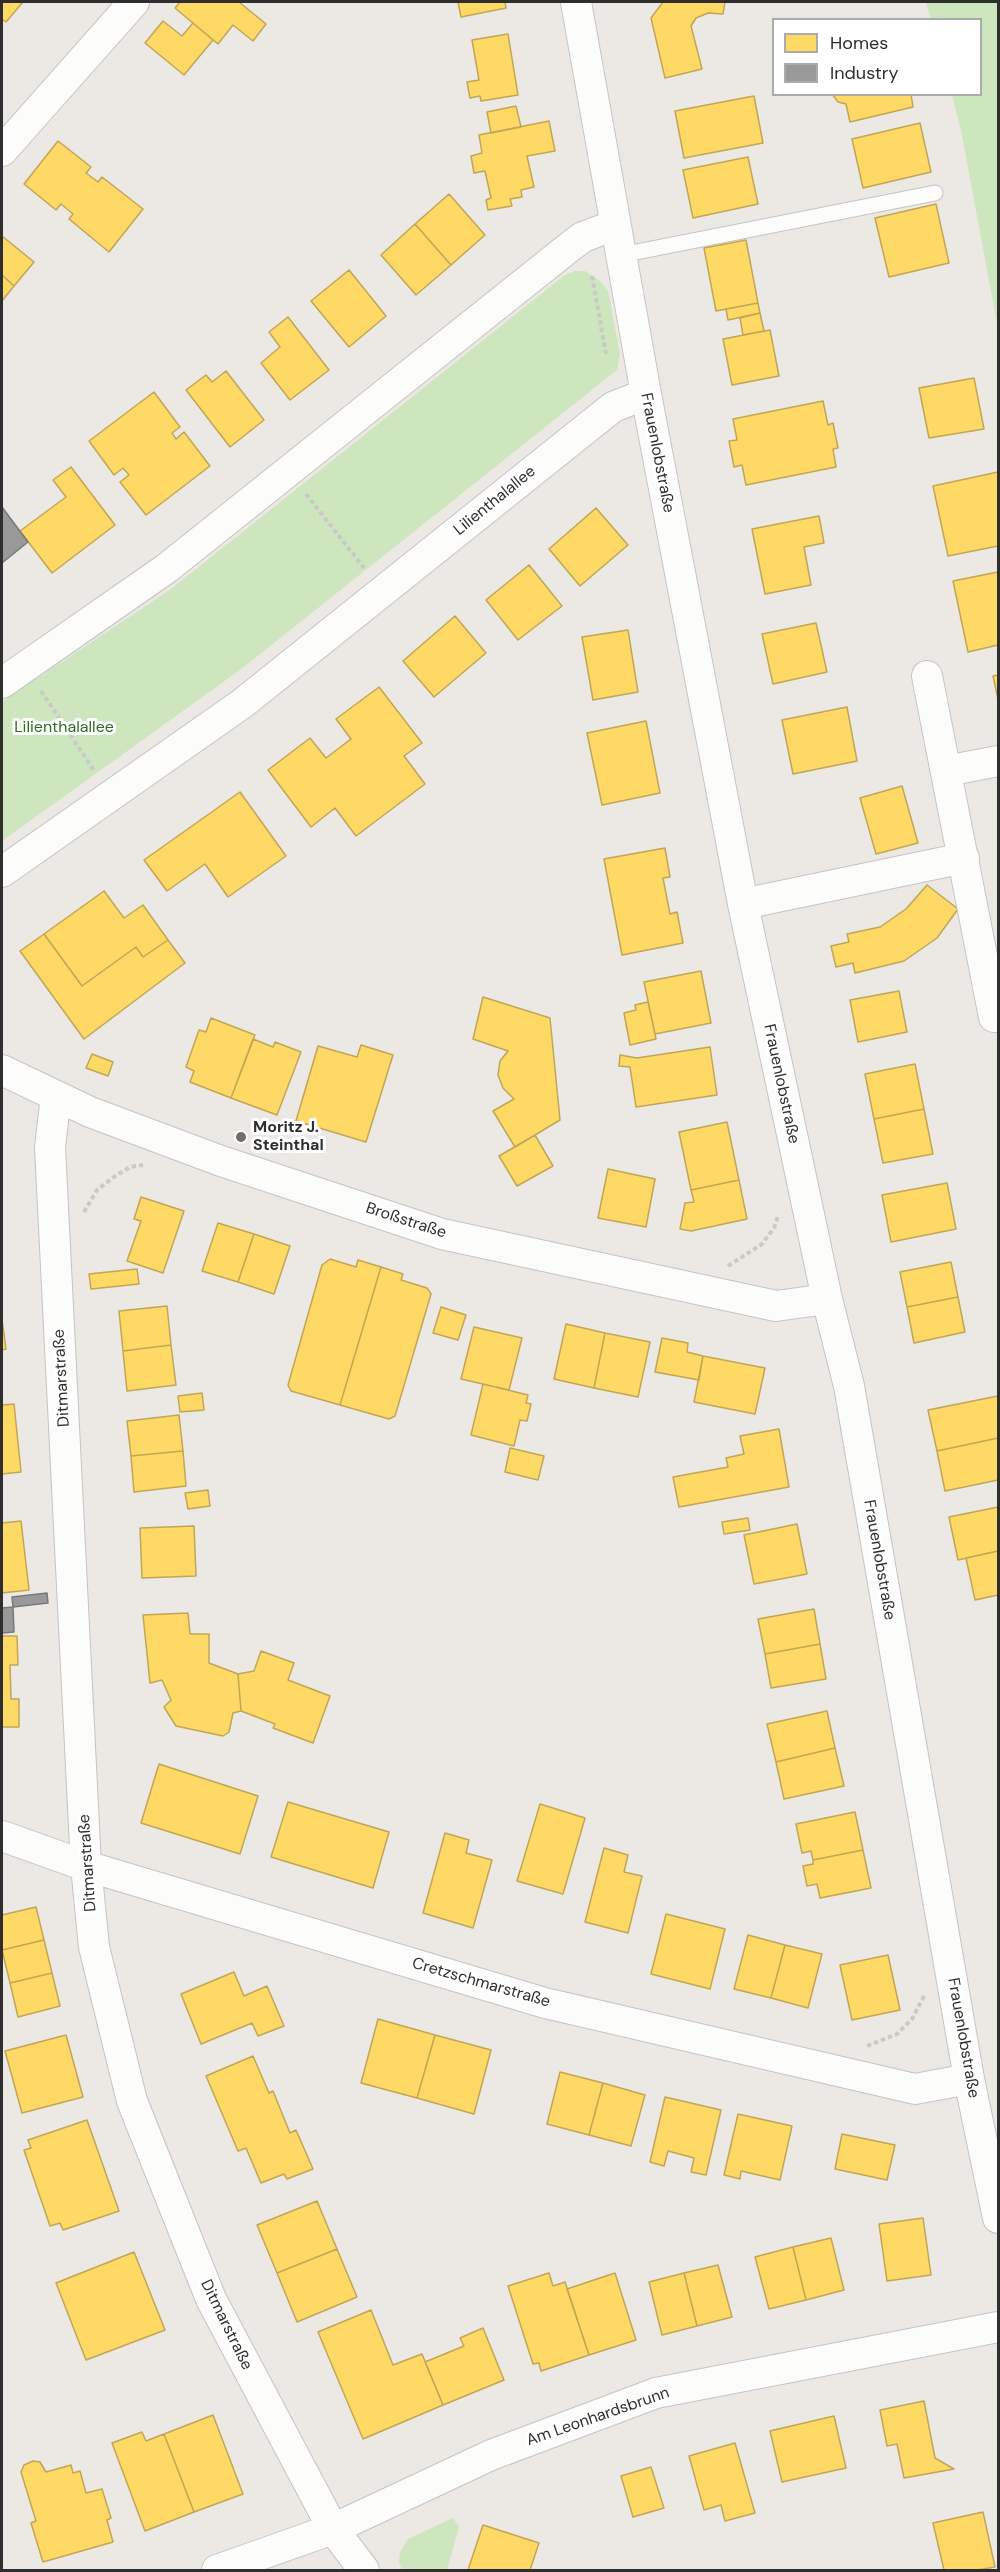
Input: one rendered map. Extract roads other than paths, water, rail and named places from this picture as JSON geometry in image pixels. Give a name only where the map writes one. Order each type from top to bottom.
[{"type":"street","points":[[2,151],[134,2]]},
{"type":"street","name":"Frauenlobstraße","points":[[576,2],[646,394],[743,904],[827,1299],[849,1386],[969,2079],[999,2218]]},
{"type":"street","points":[[2,683],[167,568],[572,245],[583,237],[615,225]]},
{"type":"street","name":"Lilienthalallee","points":[[2,872],[243,703],[613,407],[646,394]]},
{"type":"street","points":[[927,676],[994,1017]]},
{"type":"street","points":[[946,771],[999,761]]},
{"type":"street","points":[[743,904],[964,858]]},
{"type":"street","name":"Broßstraße","points":[[2,1070],[56,1096],[220,1161],[442,1234],[776,1306],[827,1299]]},
{"type":"street","name":"Ditmarstraße","points":[[56,1096],[50,1148],[86,1866],[94,1947],[132,2101],[211,2299],[333,2529],[364,2571]]},
{"type":"street","name":"Cretzschmarstraße","points":[[2,1836],[86,1866],[545,2003],[915,2089],[969,2079]]},
{"type":"street","name":"Am Leonhardsbrunn","points":[[217,2571],[333,2529],[491,2455],[656,2393],[999,2327]]},
{"type":"lane","points":[[621,255],[935,193]]},
{"type":"place","name":"Moritz J. Steinthal","points":[[241,1137]]}]
